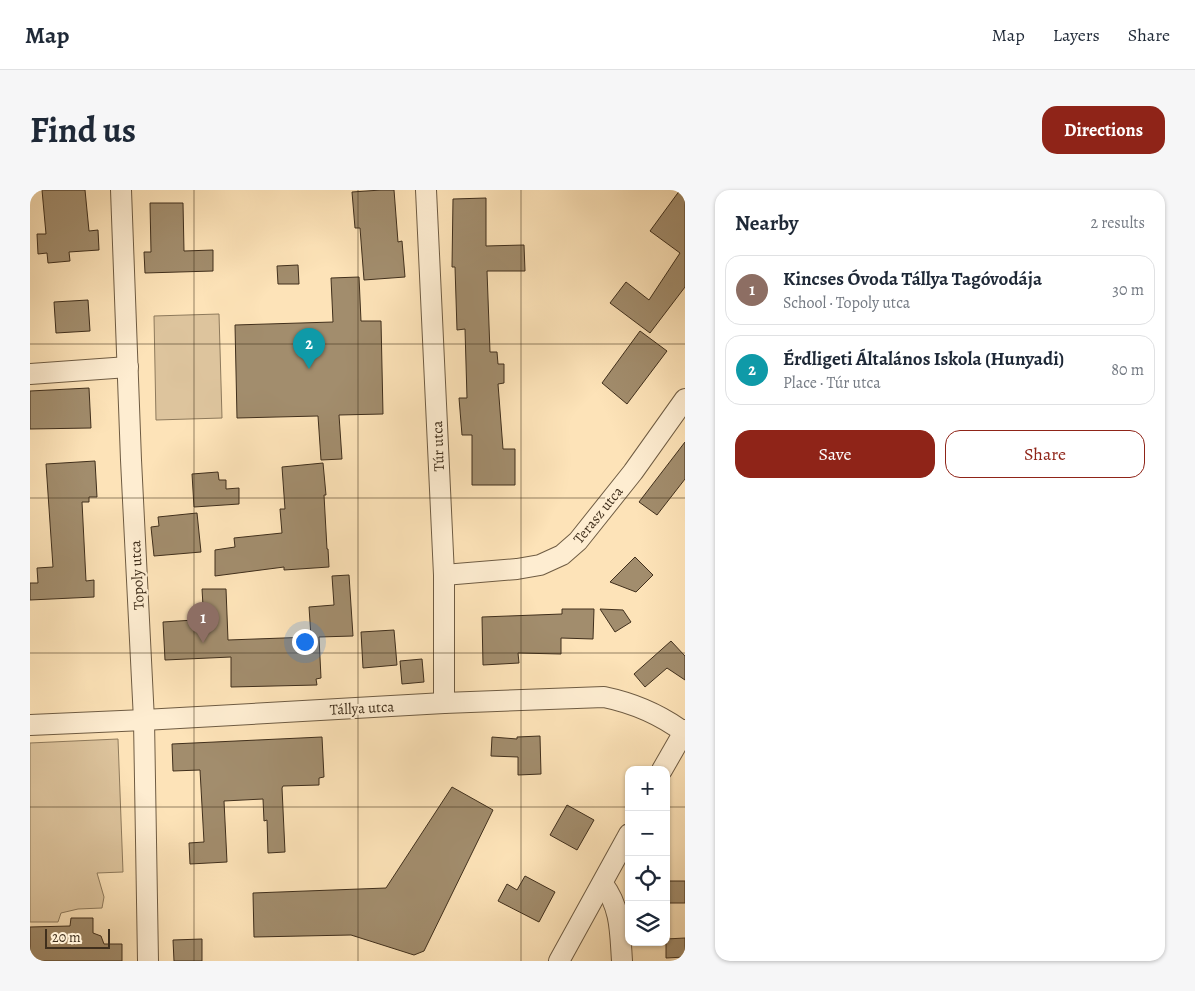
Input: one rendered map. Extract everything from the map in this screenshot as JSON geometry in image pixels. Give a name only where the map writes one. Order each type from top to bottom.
[{"type":"street","name":"Topoly utca","points":[[121,190],[144,720],[148,961]]},
{"type":"street","name":"Túr utca","points":[[426,190],[444,575],[444,703]]},
{"type":"street","points":[[30,374],[128,367]]},
{"type":"street","name":"Terasz utca","points":[[444,575],[517,569],[540,565],[562,555],[578,541],[627,480],[685,399]]},
{"type":"street","name":"Tállya utca","points":[[30,725],[444,703],[604,697],[624,702],[648,712],[684,731]]},
{"type":"street","points":[[664,766],[684,731]]},
{"type":"street","points":[[559,961],[625,842]]},
{"type":"street","points":[[603,884],[612,896],[619,916],[622,961]]},
{"type":"shaded area","points":[[219,314],[222,418],[156,420],[154,316]]},
{"type":"shaded area","points":[[118,739],[123,872],[97,873],[104,897],[102,908],[78,909],[61,913],[58,922],[30,922],[30,743]]},
{"type":"building","points":[[42,190],[85,190],[89,231],[98,230],[99,250],[69,252],[70,261],[48,263],[47,253],[38,254],[37,234],[46,234]]},
{"type":"building","points":[[394,190],[398,242],[402,241],[405,277],[364,280],[360,228],[355,228],[352,192]]},
{"type":"building","points":[[680,190],[685,190],[685,287],[650,333],[610,303],[626,282],[649,300],[680,253],[650,231]]},
{"type":"building","points":[[486,198],[486,246],[524,245],[525,271],[487,271],[490,352],[497,352],[498,364],[504,364],[504,383],[498,384],[503,449],[515,449],[515,485],[472,485],[472,435],[462,435],[459,398],[467,398],[465,329],[457,330],[455,267],[452,267],[453,199]]},
{"type":"building","points":[[150,203],[183,203],[184,251],[213,250],[213,271],[145,273],[144,252],[151,252]]},
{"type":"building","points":[[298,265],[299,284],[278,284],[277,266]]},
{"type":"building","points":[[359,277],[361,321],[381,321],[383,414],[339,415],[342,459],[321,460],[318,416],[237,418],[235,325],[333,322],[331,278]]},
{"type":"building","points":[[88,300],[90,331],[56,333],[54,302]]},
{"type":"building","points":[[640,331],[667,351],[627,404],[602,383]]},
{"type":"building","points":[[89,388],[91,428],[30,429],[30,391]]},
{"type":"building","points":[[685,442],[685,479],[657,515],[639,502]]},
{"type":"building","points":[[95,461],[97,497],[89,497],[89,502],[82,502],[86,581],[94,580],[94,597],[30,600],[30,583],[38,583],[37,568],[53,567],[46,464]]},
{"type":"building","points":[[323,463],[329,567],[284,570],[284,567],[215,576],[215,550],[235,547],[234,538],[282,533],[280,509],[285,509],[282,467]]},
{"type":"building","points":[[218,472],[219,480],[226,480],[226,489],[239,488],[239,504],[194,507],[192,474]]},
{"type":"building","points":[[197,513],[201,552],[154,556],[151,527],[159,526],[158,517]]},
{"type":"building","points":[[635,557],[653,575],[636,592],[610,582]]},
{"type":"building","points":[[349,575],[353,636],[319,637],[321,678],[316,679],[317,685],[231,687],[231,657],[165,660],[163,622],[194,620],[194,612],[202,611],[202,589],[226,589],[228,640],[311,637],[309,607],[334,605],[332,576]]},
{"type":"building","points":[[562,609],[594,609],[593,639],[561,638],[561,654],[518,653],[519,663],[483,665],[482,617],[562,614]]},
{"type":"building","points":[[600,609],[623,610],[631,622],[615,632]]},
{"type":"building","points":[[394,630],[397,665],[363,668],[361,632]]},
{"type":"building","points":[[671,641],[685,656],[685,680],[667,668],[645,687],[634,674]]},
{"type":"building","points":[[422,659],[424,682],[402,684],[400,661]]},
{"type":"building","points":[[540,736],[541,774],[518,775],[518,757],[491,756],[492,737],[517,739],[517,737]]},
{"type":"building","points":[[322,737],[324,777],[319,778],[319,785],[283,786],[282,788],[285,852],[268,853],[267,820],[264,821],[263,799],[224,801],[227,862],[190,864],[189,843],[204,842],[200,770],[173,771],[172,744]]},
{"type":"building","points":[[452,787],[493,810],[424,951],[414,955],[351,935],[254,937],[253,893],[386,888]]},
{"type":"building","points":[[567,805],[594,820],[577,850],[550,835]]},
{"type":"building","points":[[525,876],[555,892],[539,922],[498,901],[507,884],[517,890]]},
{"type":"building","points":[[670,881],[685,881],[685,903],[670,903]]},
{"type":"building","points":[[71,918],[93,918],[93,933],[101,936],[104,944],[122,944],[122,961],[30,961],[30,927],[70,926]]},
{"type":"building","points":[[685,938],[685,957],[666,958],[666,946],[670,946],[670,939]]},
{"type":"building","points":[[202,939],[202,961],[174,961],[173,940]]},
{"type":"place","name":"Érdligeti Általános Iskola (Hunyadi)","points":[[309,369]]},
{"type":"place","name":"Kincses Óvoda Tállya Tagóvodája","points":[[203,643]]}]
